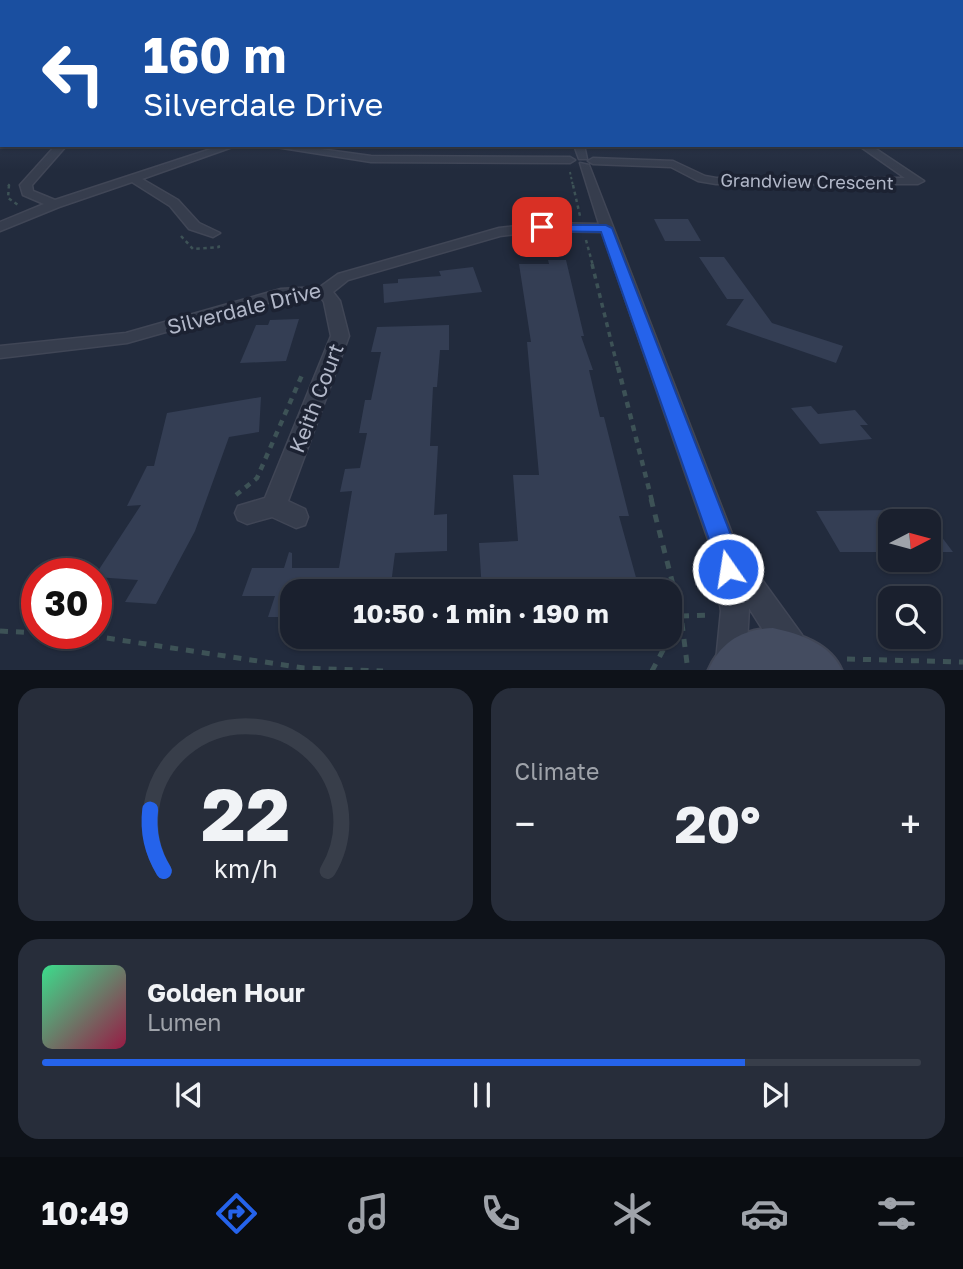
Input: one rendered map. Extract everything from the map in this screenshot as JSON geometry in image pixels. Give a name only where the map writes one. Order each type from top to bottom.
[{"type":"street","points":[[55,204],[27,193],[26,185],[60,147]]},
{"type":"street","points":[[0,227],[55,204],[227,147]]},
{"type":"street","points":[[283,147],[372,159],[412,157],[583,161]]},
{"type":"street","points":[[412,157],[415,147]]},
{"type":"street","points":[[580,147],[606,228],[724,548],[734,611],[730,669]]},
{"type":"street","name":"Grandview Crescent","points":[[583,161],[673,164],[702,179],[716,181],[918,181],[866,147]]},
{"type":"street","points":[[132,177],[174,203],[194,226],[213,233]]},
{"type":"street","name":"Silverdale Drive","points":[[0,352],[127,338],[281,294],[300,290],[324,290],[343,277],[499,232],[532,228],[581,235],[606,228]]},
{"type":"street","name":"Keith Court","points":[[247,513],[285,512],[340,336],[332,301],[324,290]]},
{"type":"street","points":[[724,548],[810,664]]},
{"type":"street","points":[[730,669],[742,656],[759,650],[779,650],[810,664]]},
{"type":"path","points":[[548,161],[551,166],[569,170],[581,235],[671,579]]},
{"type":"path","points":[[247,513],[235,522],[232,498],[257,478],[305,369]]},
{"type":"path","points":[[682,624],[688,670]]},
{"type":"path","points":[[0,631],[21,632]]},
{"type":"path","points":[[112,639],[304,668],[383,670]]},
{"type":"path","points":[[652,670],[663,649]]},
{"type":"building","points":[[654,219],[688,219],[701,241],[665,241]]},
{"type":"building","points":[[699,257],[724,257],[772,323],[843,346],[836,363],[726,325],[744,299],[727,299]]},
{"type":"building","points":[[548,260],[566,260],[584,336],[581,336],[593,370],[589,370],[600,417],[604,417],[629,516],[619,516],[636,579],[481,579],[479,543],[518,541],[513,475],[539,475],[527,342],[531,342],[519,264],[549,264]]},
{"type":"building","points":[[473,267],[482,292],[384,303],[383,284],[398,283],[398,279],[441,276],[439,271]]},
{"type":"building","points":[[299,319],[286,361],[240,363],[256,325],[268,325],[270,320]]},
{"type":"building","points":[[449,325],[449,350],[440,350],[437,387],[433,387],[430,446],[438,446],[434,515],[447,514],[447,551],[395,553],[392,579],[280,579],[280,617],[268,617],[275,596],[242,596],[252,568],[284,568],[289,552],[292,553],[292,568],[339,568],[352,491],[340,492],[345,469],[360,468],[367,433],[359,433],[365,400],[371,400],[381,352],[371,352],[377,327]]},
{"type":"building","points":[[261,397],[259,432],[229,437],[195,531],[156,604],[125,602],[138,580],[112,578],[112,558],[106,558],[141,505],[127,506],[147,466],[154,466],[167,413]]},
{"type":"building","points":[[811,406],[818,414],[855,410],[868,425],[860,425],[872,439],[820,444],[791,408]]},
{"type":"building","points":[[878,510],[878,552],[840,552],[816,511]]},
{"type":"building","points":[[942,537],[953,552],[942,552]]},
{"type":"route","points":[[542,227],[606,228],[724,548],[728,569]]}]
